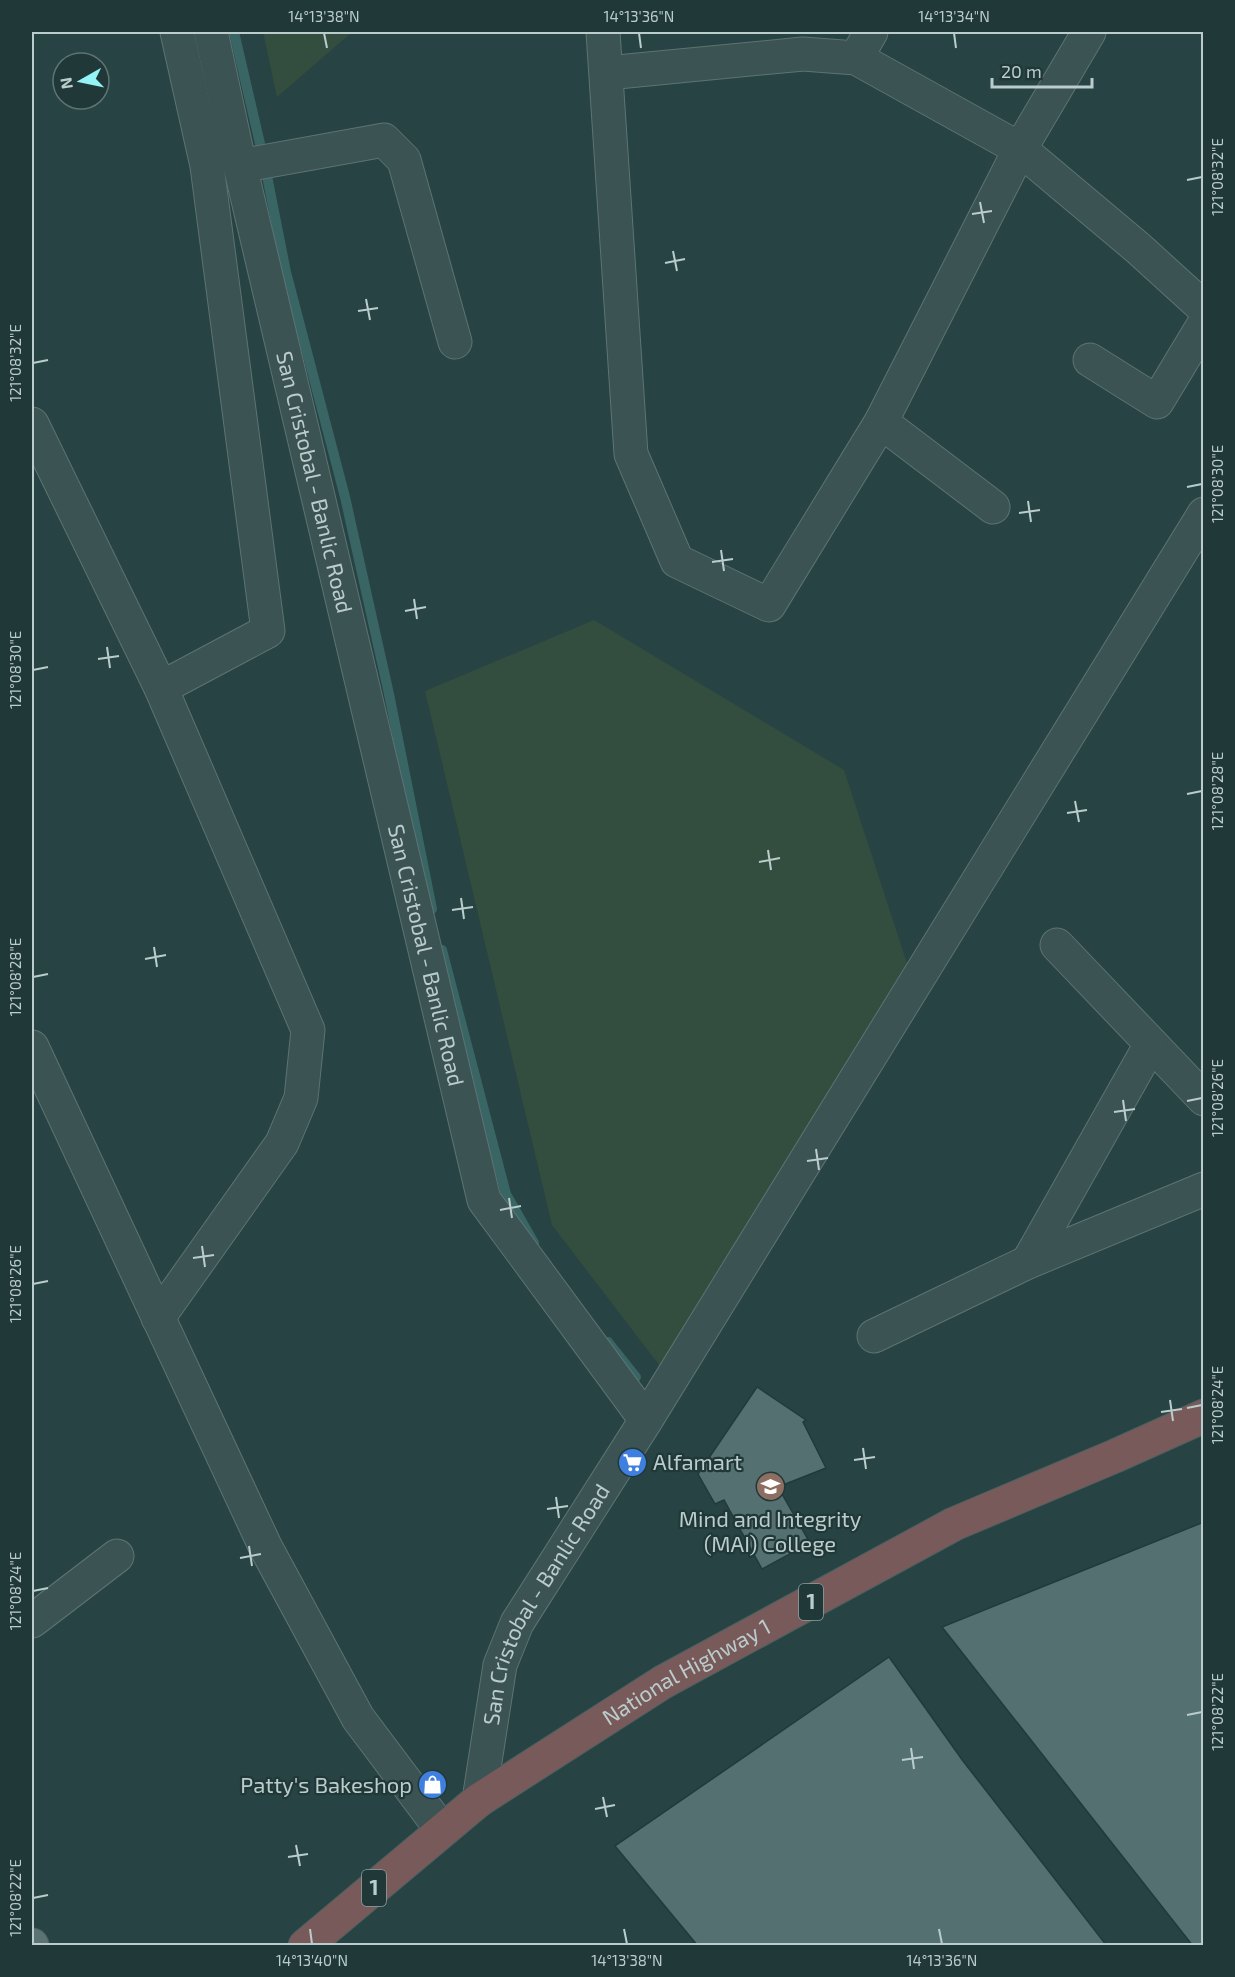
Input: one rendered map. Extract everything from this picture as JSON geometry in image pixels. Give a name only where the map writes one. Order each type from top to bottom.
[{"type":"highway","name":"National Highway 1","points":[[305,1946],[479,1800],[663,1682],[954,1524],[1203,1416]]},
{"type":"street","points":[[161,688],[268,631],[207,166],[177,32]]},
{"type":"street","name":"San Cristobal - Banlic Road","points":[[211,32],[240,166],[484,1200],[646,1420],[517,1623],[500,1665],[479,1800]]},
{"type":"street","points":[[603,32],[631,454],[676,561],[769,605],[880,422],[1020,149],[1089,32]]},
{"type":"street","points":[[607,73],[803,54],[863,45],[1020,149],[1138,248],[1203,308]]},
{"type":"street","points":[[240,166],[384,140],[405,160],[455,342]]},
{"type":"street","points":[[1090,360],[1157,402],[1203,324]]},
{"type":"street","points":[[880,422],[993,507]]},
{"type":"street","points":[[32,424],[161,688],[308,1030],[301,1098],[282,1143],[158,1318]]},
{"type":"street","points":[[646,1420],[1203,514]]},
{"type":"street","points":[[1057,945],[1203,1099]]},
{"type":"street","points":[[1028,1262],[1151,1044]]},
{"type":"street","points":[[32,1047],[265,1546],[358,1718],[442,1830]]},
{"type":"street","points":[[874,1336],[1028,1262],[1203,1189]]},
{"type":"street","points":[[32,1621],[117,1556]]},
{"type":"green space","points":[[263,32],[352,32],[277,97]]},
{"type":"green space","points":[[594,620],[844,770],[914,985],[666,1374],[552,1225],[425,691]]},
{"type":"building","name":"Mind and Integrity (MAI) College","points":[[757,1387],[806,1420],[803,1422],[826,1468],[778,1487],[810,1543],[762,1569],[724,1500],[715,1504],[698,1474]]},
{"type":"building","points":[[1204,1522],[1204,1946],[1193,1946],[942,1627]]},
{"type":"building","points":[[889,1657],[963,1761],[1107,1946],[698,1946],[615,1846]]},
{"type":"waterway","points":[[234,32],[261,148]]},
{"type":"waterway","points":[[266,171],[286,272],[345,497],[389,694],[432,909]]},
{"type":"waterway","points":[[442,950],[506,1194],[534,1243]]},
{"type":"waterway","points":[[608,1342],[636,1377]]},
{"type":"place","name":"Alfamart","points":[[632,1462]]},
{"type":"place","name":"Mind and Integrity (MAI) College","points":[[770,1487]]},
{"type":"place","name":"Patty's Bakeshop","points":[[433,1785]]}]
